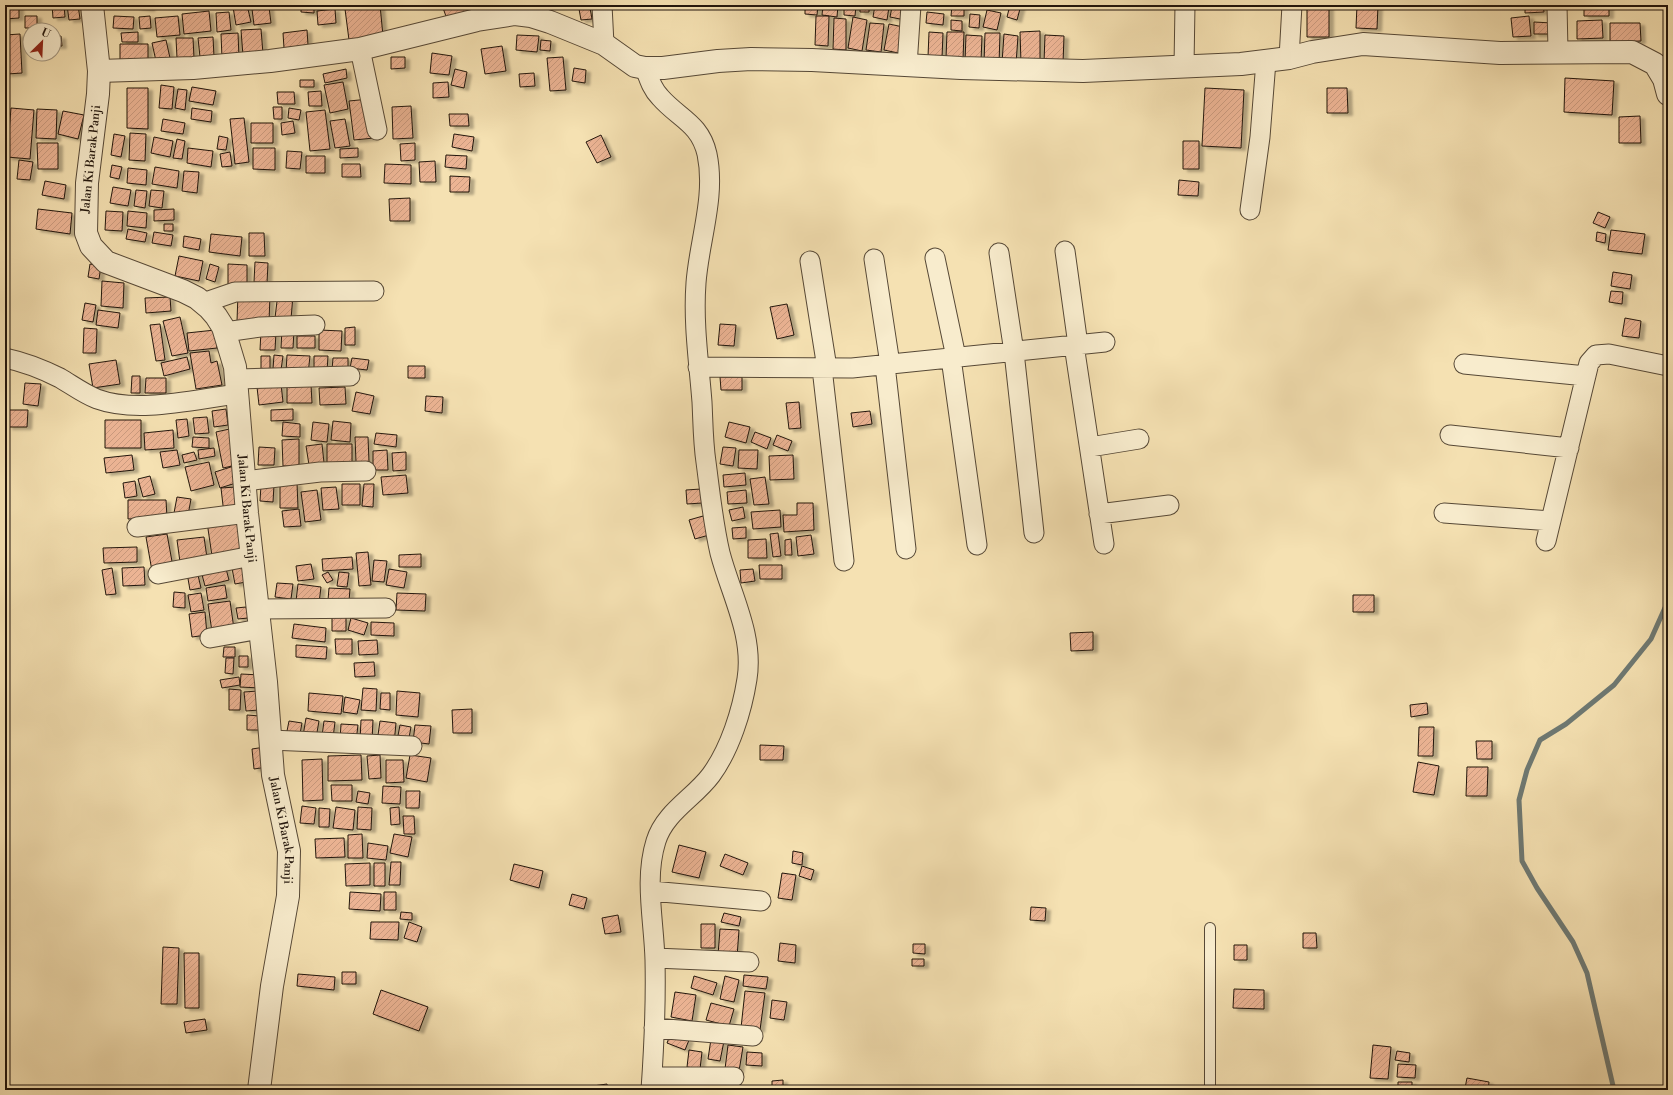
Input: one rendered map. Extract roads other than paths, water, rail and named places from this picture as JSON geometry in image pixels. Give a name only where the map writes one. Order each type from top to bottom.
[{"type":"street","name":"Jalan Ki Barak Panji","points":[[92,5],[99,70],[98,94],[87,183],[85,215],[86,233],[91,246],[106,262],[184,291],[203,303],[216,316],[225,332],[237,386],[247,513],[259,619],[270,740],[277,798],[289,851],[290,876],[272,986],[259,1090]]},
{"type":"street","points":[[602,5],[604,44]]},
{"type":"street","points":[[908,66],[911,5]]},
{"type":"street","points":[[1184,66],[1185,5]]},
{"type":"street","points":[[1290,58],[1292,5]]},
{"type":"street","points":[[1557,5],[1558,51]]},
{"type":"street","points":[[99,70],[193,68],[270,61],[360,49],[470,22],[514,9],[604,44],[635,66],[645,68],[663,68],[718,61],[751,59],[812,60],[908,66],[1056,71],[1266,61],[1363,44],[1500,53],[1558,51],[1632,52],[1655,64],[1664,79],[1668,94]]},
{"type":"street","points":[[360,49],[377,130]]},
{"type":"street","points":[[1250,210],[1260,137],[1266,61]]},
{"type":"street","points":[[645,68],[658,96],[685,118],[701,136],[708,156],[708,203],[696,284],[698,367],[705,459],[711,504],[721,554],[745,632],[747,678],[733,730],[718,764],[710,776],[673,812],[657,838],[652,861],[651,891],[655,958],[652,1083],[734,1077]]},
{"type":"street","points":[[1065,251],[1076,345],[1104,544]]},
{"type":"street","points":[[998,253],[1014,352],[1034,533]]},
{"type":"street","points":[[935,258],[953,358],[977,545]]},
{"type":"street","points":[[874,259],[888,364],[906,550]]},
{"type":"street","points":[[810,261],[825,368],[844,561]]},
{"type":"street","points":[[203,303],[235,292],[374,291]]},
{"type":"street","points":[[225,332],[260,327],[315,325]]},
{"type":"street","points":[[698,367],[852,368],[1105,342]]},
{"type":"street","points":[[1546,541],[1589,363],[1596,355],[1609,354],[1668,366]]},
{"type":"street","points":[[5,358],[36,367],[87,394],[109,402],[134,405],[151,405],[237,386],[350,376]]},
{"type":"street","points":[[1464,364],[1586,376]]},
{"type":"street","points":[[1450,435],[1569,448]]},
{"type":"street","points":[[1090,447],[1139,439]]},
{"type":"street","points":[[245,480],[320,472],[366,471]]},
{"type":"street","points":[[1099,514],[1169,504]]},
{"type":"street","points":[[137,528],[247,513]]},
{"type":"street","points":[[1444,513],[1551,521]]},
{"type":"street","points":[[158,574],[252,556]]},
{"type":"street","points":[[210,638],[259,619],[386,608]]},
{"type":"street","points":[[270,740],[412,746]]},
{"type":"street","points":[[651,891],[761,901]]},
{"type":"street","points":[[655,958],[749,962]]},
{"type":"street","points":[[654,1028],[753,1036]]},
{"type":"lane","points":[[1210,928],[1210,1090]]},
{"type":"waterway","points":[[1614,1090],[1587,973],[1573,942],[1537,888],[1522,861],[1519,800],[1527,770],[1540,740],[1566,724],[1614,685],[1651,639],[1668,601]]}]
